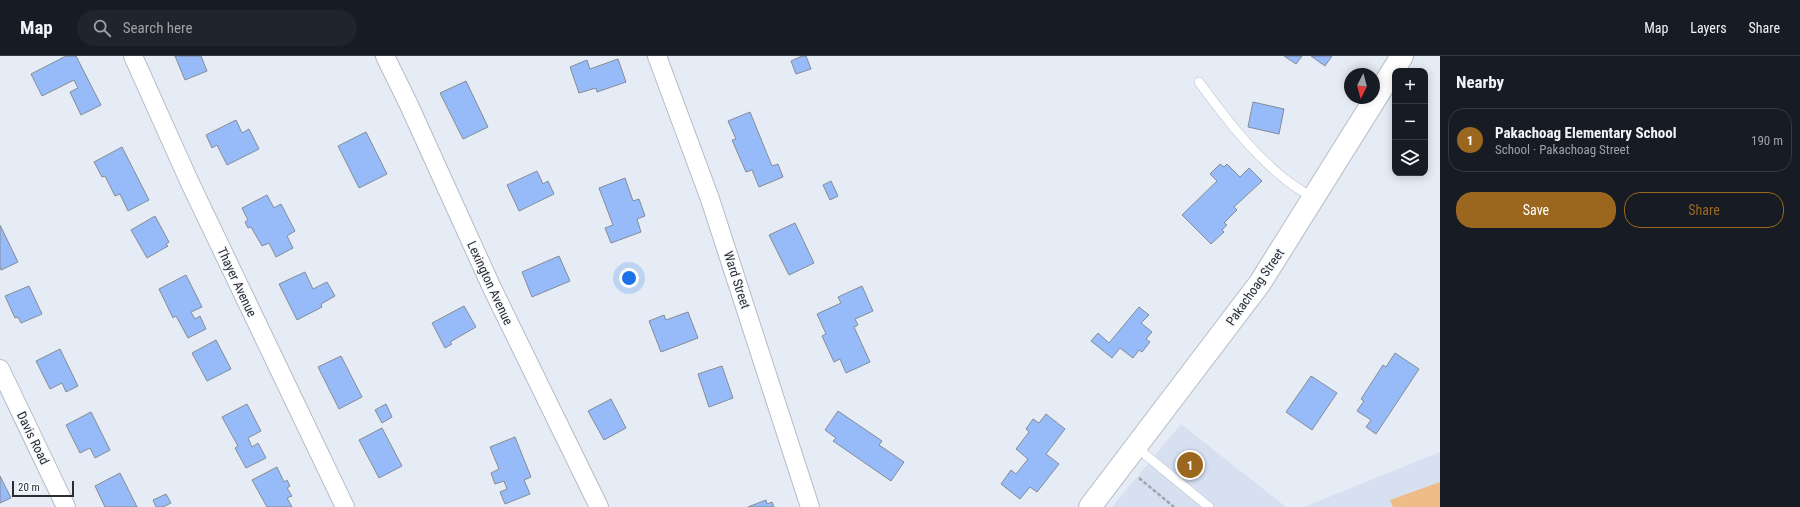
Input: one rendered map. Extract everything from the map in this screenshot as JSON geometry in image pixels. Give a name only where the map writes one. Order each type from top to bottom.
[{"type":"street","name":"Thayer Avenue","points":[[133,56],[190,184],[345,507]]},
{"type":"street","name":"Lexington Avenue","points":[[385,56],[408,103],[492,288],[599,507]]},
{"type":"street","name":"Ward Street","points":[[657,56],[710,199],[810,507]]},
{"type":"street","name":"Pakachoag Street","points":[[1096,504],[1136,447],[1260,283],[1402,56]]},
{"type":"street","name":"Davis Road","points":[[0,369],[66,507]]},
{"type":"lane","points":[[1198,82],[1225,117],[1256,151],[1285,179],[1314,198]]},
{"type":"lane","points":[[1136,447],[1209,507]]},
{"type":"path","points":[[1136,475],[1174,507]]},
{"type":"shaded area","points":[[1181,424],[1286,507],[1112,507]]},
{"type":"shaded area","points":[[1440,452],[1440,507],[1304,507]]},
{"type":"shaded area","points":[[1440,482],[1440,507],[1393,507],[1390,500]]},
{"type":"building","points":[[66,56],[76,56],[101,105],[81,115],[70,92],[78,88],[74,80],[42,96],[31,74]]},
{"type":"building","points":[[175,56],[201,56],[207,71],[185,80]]},
{"type":"building","points":[[802,56],[806,56],[811,69],[796,74],[791,61]]},
{"type":"building","points":[[1284,56],[1302,56],[1296,64]]},
{"type":"building","points":[[1311,56],[1332,56],[1325,66]]},
{"type":"building","points":[[618,59],[626,82],[597,92],[596,88],[579,93],[570,67],[587,60],[590,69]]},
{"type":"building","points":[[466,81],[488,127],[463,139],[440,93]]},
{"type":"building","points":[[1253,102],[1284,109],[1279,134],[1248,127]]},
{"type":"building","points":[[750,112],[772,166],[778,164],[783,177],[759,187],[752,170],[746,172],[732,140],[736,139],[728,121]]},
{"type":"building","points":[[236,120],[242,133],[249,129],[259,149],[227,165],[217,145],[212,148],[206,135]]},
{"type":"building","points":[[366,132],[387,174],[359,188],[338,146]]},
{"type":"building","points":[[122,147],[149,200],[128,211],[120,194],[115,196],[105,176],[102,177],[94,162]]},
{"type":"building","points":[[1220,164],[1224,167],[1227,164],[1240,177],[1249,168],[1262,181],[1234,207],[1237,210],[1224,223],[1227,225],[1222,230],[1224,232],[1211,244],[1182,215],[1217,181],[1210,174]]},
{"type":"building","points":[[537,171],[543,184],[548,181],[554,194],[519,211],[507,185]]},
{"type":"building","points":[[625,178],[633,201],[639,199],[645,216],[637,219],[641,232],[611,243],[605,228],[613,225],[599,188]]},
{"type":"building","points":[[831,181],[838,196],[830,200],[823,185]]},
{"type":"building","points":[[267,195],[274,208],[281,204],[295,231],[287,236],[293,248],[276,257],[269,243],[262,246],[251,227],[248,228],[245,222],[248,220],[242,208]]},
{"type":"building","points":[[155,216],[169,242],[166,244],[168,246],[147,258],[131,230]]},
{"type":"building","points":[[795,223],[814,263],[789,275],[769,235]]},
{"type":"building","points":[[0,225],[18,262],[1,270],[0,267]]},
{"type":"building","points":[[559,256],[570,281],[532,297],[522,272]]},
{"type":"building","points":[[305,272],[313,289],[327,282],[335,296],[321,304],[322,307],[297,320],[279,284]]},
{"type":"building","points":[[186,275],[202,307],[191,312],[195,319],[200,316],[206,329],[188,338],[176,316],[173,318],[159,289]]},
{"type":"building","points":[[29,286],[42,314],[21,323],[18,317],[15,318],[5,296]]},
{"type":"building","points":[[862,286],[873,311],[855,319],[858,325],[854,327],[870,362],[846,373],[840,359],[834,362],[822,336],[826,334],[817,314],[841,303],[838,297]]},
{"type":"building","points":[[464,306],[476,327],[450,342],[452,344],[445,348],[432,323]]},
{"type":"building","points":[[1139,307],[1149,315],[1141,323],[1152,332],[1146,339],[1150,342],[1142,352],[1139,350],[1133,358],[1120,348],[1112,358],[1091,341],[1098,333],[1109,343]]},
{"type":"building","points":[[688,312],[698,338],[661,352],[649,321],[664,315],[666,320]]},
{"type":"building","points":[[216,340],[231,369],[207,381],[192,353]]},
{"type":"building","points":[[60,349],[78,386],[66,392],[62,383],[50,389],[36,361]]},
{"type":"building","points":[[1395,353],[1419,369],[1376,434],[1366,427],[1371,420],[1357,411],[1364,401],[1361,399],[1383,365],[1386,367]]},
{"type":"building","points":[[341,356],[362,397],[339,409],[318,367]]},
{"type":"building","points":[[722,366],[733,398],[709,407],[698,374]]},
{"type":"building","points":[[1311,376],[1337,393],[1312,430],[1286,412]]},
{"type":"building","points":[[611,399],[626,428],[604,440],[588,411]]},
{"type":"building","points":[[247,404],[261,431],[248,438],[252,447],[258,443],[266,458],[246,468],[235,448],[238,446],[222,417]]},
{"type":"building","points":[[386,404],[392,417],[382,423],[375,410]]},
{"type":"building","points":[[838,411],[882,441],[879,445],[904,462],[891,481],[833,441],[836,438],[825,430]]},
{"type":"building","points":[[91,412],[110,450],[95,458],[90,448],[80,453],[66,425]]},
{"type":"building","points":[[1046,414],[1065,429],[1046,454],[1059,464],[1037,492],[1030,487],[1020,499],[1001,484],[1011,470],[1016,474],[1028,459],[1016,449],[1029,432],[1026,429],[1033,419],[1039,423]]},
{"type":"building","points":[[382,428],[402,466],[379,478],[359,440]]},
{"type":"building","points":[[515,437],[531,477],[524,480],[530,494],[505,504],[500,492],[507,489],[504,481],[495,484],[491,473],[499,469],[490,447]]},
{"type":"building","points":[[277,467],[284,482],[287,480],[290,486],[287,488],[292,496],[287,498],[292,507],[267,507],[252,480]]},
{"type":"building","points":[[120,473],[137,507],[105,507],[95,486]]},
{"type":"building","points":[[0,476],[11,498],[0,503]]},
{"type":"building","points":[[166,494],[171,503],[163,507],[156,507],[153,500]]},
{"type":"building","points":[[766,500],[767,504],[772,502],[774,507],[748,507]]},
{"type":"place","name":"Pakachoag Elementary School","points":[[1190,465]]}]
